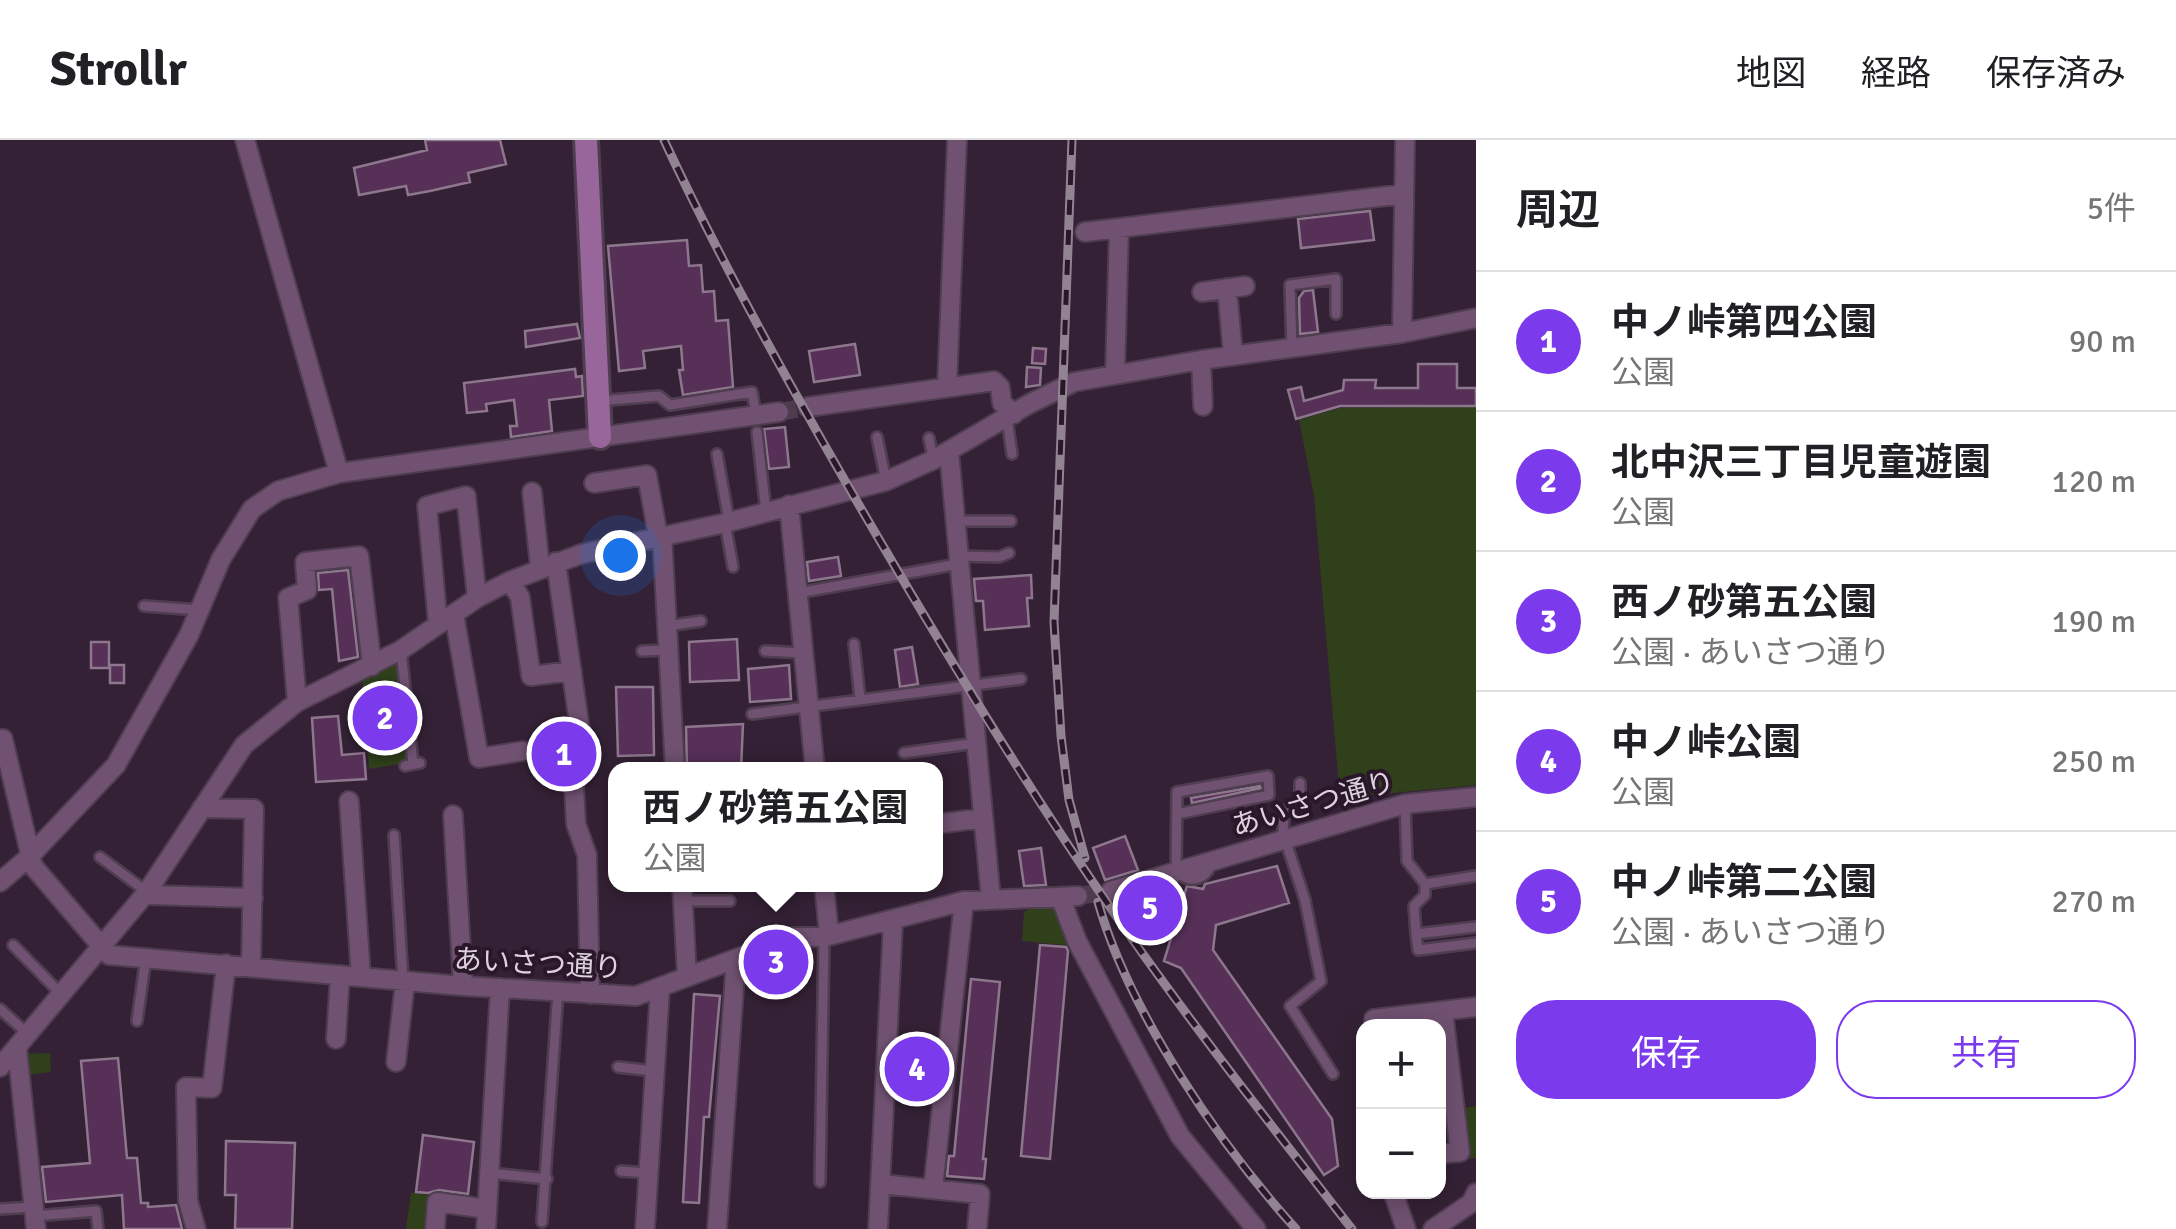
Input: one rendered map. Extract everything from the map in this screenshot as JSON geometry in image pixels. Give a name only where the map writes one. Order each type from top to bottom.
[{"type":"street","points":[[245,140],[339,473]]},
{"type":"street","points":[[586,140],[600,437]]},
{"type":"street","points":[[947,387],[957,140]]},
{"type":"street","points":[[1402,333],[1406,140]]},
{"type":"street","points":[[1085,232],[1404,194]]},
{"type":"street","points":[[1115,374],[1119,228]]},
{"type":"street","points":[[1202,292],[1236,287],[1234,355]]},
{"type":"street","points":[[0,1067],[147,892],[244,745],[297,702],[402,650],[477,598],[510,581],[548,565],[886,481],[941,456],[1064,386],[1115,374],[1402,333],[1476,318]]},
{"type":"street","points":[[1200,360],[1203,406]]},
{"type":"street","points":[[808,407],[994,382],[1010,416]]},
{"type":"street","points":[[0,882],[116,765],[190,636],[221,559],[252,509],[278,491],[339,473],[600,437],[756,424],[778,412]]},
{"type":"street","points":[[941,456],[955,521],[991,899]]},
{"type":"street","points":[[594,483],[647,476],[660,536],[675,762]]},
{"type":"street","points":[[532,492],[572,672],[583,750]]},
{"type":"street","points":[[477,598],[466,496],[426,506],[446,619],[479,758],[523,751]]},
{"type":"street","points":[[789,506],[814,762]]},
{"type":"street","points":[[297,702],[288,598],[307,590],[305,562],[359,556],[372,666]]},
{"type":"street","points":[[510,581],[520,597],[531,676],[572,672]]},
{"type":"street","points":[[0,739],[3,738],[29,857],[99,940],[102,949]]},
{"type":"street","points":[[574,787],[576,824],[587,855],[590,994]]},
{"type":"street","name":"あいさつ通り","points":[[1110,891],[1405,804],[1476,797]]},
{"type":"street","points":[[349,800],[360,977]]},
{"type":"street","points":[[202,808],[254,810],[251,965]]},
{"type":"street","points":[[453,815],[463,986]]},
{"type":"street","points":[[0,820],[20,816]]},
{"type":"street","points":[[943,823],[983,818]]},
{"type":"street","points":[[147,892],[152,896],[252,898]]},
{"type":"street","points":[[824,892],[826,936]]},
{"type":"street","points":[[682,893],[687,977]]},
{"type":"street","name":"あいさつ通り","points":[[102,949],[109,955],[404,982],[636,996],[794,937],[826,936],[893,922],[964,901],[1069,897],[1077,941],[1180,1136],[1256,1229]]},
{"type":"street","points":[[933,1189],[964,901]]},
{"type":"street","points":[[878,1229],[893,922]]},
{"type":"street","points":[[717,1229],[736,959]]},
{"type":"street","points":[[196,1229],[188,1202],[186,1087],[212,1088],[226,964]]},
{"type":"street","points":[[336,1039],[340,975]]},
{"type":"street","points":[[396,1062],[404,982]]},
{"type":"street","points":[[486,1229],[500,988]]},
{"type":"street","points":[[645,1229],[660,988]]},
{"type":"street","points":[[1374,1019],[1476,1007]]},
{"type":"street","points":[[1443,1011],[1460,1152],[1446,1153]]},
{"type":"street","points":[[22,1041],[34,1217]]},
{"type":"street","points":[[881,1184],[980,1194],[977,1229]]},
{"type":"street","points":[[1433,1229],[1471,1203],[1476,1193]]},
{"type":"street","points":[[1395,1199],[1406,1229]]},
{"type":"street","points":[[434,1229],[437,1202],[487,1209]]},
{"type":"lane","points":[[1292,348],[1290,284],[1336,279],[1336,314]]},
{"type":"lane","points":[[598,401],[659,396],[670,405],[752,392],[766,512]]},
{"type":"lane","points":[[1010,416],[1012,454]]},
{"type":"lane","points":[[877,437],[886,481]]},
{"type":"lane","points":[[929,438],[941,456]]},
{"type":"lane","points":[[716,454],[733,567]]},
{"type":"lane","points":[[955,521],[1011,520]]},
{"type":"lane","points":[[798,592],[1009,553]]},
{"type":"lane","points":[[144,606],[200,610]]},
{"type":"lane","points":[[667,626],[700,620]]},
{"type":"lane","points":[[854,644],[860,699]]},
{"type":"lane","points":[[402,650],[413,765]]},
{"type":"lane","points":[[642,651],[668,650]]},
{"type":"lane","points":[[765,652],[804,652]]},
{"type":"lane","points":[[752,714],[1021,678]]},
{"type":"lane","points":[[904,753],[976,743]]},
{"type":"lane","points":[[1176,814],[1269,795],[1268,776],[1177,792],[1176,814],[1176,871]]},
{"type":"lane","points":[[1300,782],[1300,806],[1284,811],[1284,833],[1305,900],[1321,980],[1290,1006],[1333,1074]]},
{"type":"lane","points":[[1405,804],[1407,860],[1425,884],[1424,895],[1414,906],[1418,950],[1476,943]]},
{"type":"lane","points":[[394,835],[404,982]]},
{"type":"lane","points":[[100,857],[147,892]]},
{"type":"lane","points":[[1425,884],[1476,876]]},
{"type":"lane","points":[[682,893],[730,901]]},
{"type":"lane","points":[[1416,934],[1476,927]]},
{"type":"lane","points":[[820,1182],[826,936]]},
{"type":"lane","points":[[13,945],[61,994]]},
{"type":"lane","points":[[138,1021],[146,958]]},
{"type":"lane","points":[[542,1222],[558,991]]},
{"type":"lane","points":[[0,1009],[22,1041]]},
{"type":"lane","points":[[618,1067],[654,1070]]},
{"type":"lane","points":[[621,1171],[648,1173]]},
{"type":"lane","points":[[489,1173],[547,1179]]},
{"type":"lane","points":[[0,1209],[34,1217],[96,1210],[98,1229]]},
{"type":"green space","points":[[1476,407],[1476,785],[1340,798],[1314,496],[1299,420],[1339,408]]},
{"type":"green space","points":[[391,663],[396,666],[410,757],[406,763],[369,769],[362,678]]},
{"type":"green space","points":[[1155,886],[1166,929],[1135,927],[1144,890]]},
{"type":"green space","points":[[1055,905],[1075,946],[1022,941],[1024,912],[1034,906]]},
{"type":"green space","points":[[50,1053],[51,1072],[25,1075],[23,1054]]},
{"type":"green space","points":[[895,1053],[941,1058],[938,1083],[894,1080]]},
{"type":"green space","points":[[1476,1106],[1476,1158],[1467,1159],[1463,1108]]},
{"type":"green space","points":[[411,1193],[431,1195],[427,1229],[406,1229]]},
{"type":"building","points":[[425,140],[500,140],[506,164],[468,173],[470,182],[430,191],[408,195],[406,186],[359,195],[354,168],[427,150]]},
{"type":"building","points":[[1370,211],[1374,240],[1301,248],[1298,219]]},
{"type":"building","points":[[687,240],[689,266],[701,265],[703,292],[714,291],[716,321],[728,320],[733,387],[683,395],[681,346],[643,351],[645,368],[619,371],[608,246]]},
{"type":"building","points":[[1313,290],[1318,332],[1300,334],[1299,298],[1304,291]]},
{"type":"building","points":[[577,324],[580,338],[526,347],[525,331]]},
{"type":"building","points":[[855,344],[860,375],[814,382],[809,351]]},
{"type":"building","points":[[1033,348],[1046,349],[1045,364],[1032,363]]},
{"type":"building","points":[[1418,364],[1457,364],[1457,388],[1476,388],[1476,406],[1340,406],[1296,419],[1288,390],[1301,387],[1304,401],[1343,390],[1344,380],[1376,380],[1375,388],[1418,388]]},
{"type":"building","points":[[1027,367],[1041,368],[1040,385],[1026,387]]},
{"type":"building","points":[[575,369],[576,377],[582,376],[583,396],[549,400],[552,431],[511,437],[510,426],[517,426],[514,400],[486,404],[487,411],[467,413],[464,383]]},
{"type":"building","points":[[785,427],[789,467],[769,469],[764,429]]},
{"type":"building","points":[[838,557],[841,576],[809,581],[807,562]]},
{"type":"building","points":[[348,570],[358,657],[339,661],[332,589],[319,590],[318,573]]},
{"type":"building","points":[[1031,575],[1032,598],[1027,598],[1029,626],[985,630],[983,601],[976,601],[974,579]]},
{"type":"building","points":[[737,639],[739,680],[690,682],[689,642]]},
{"type":"building","points":[[91,642],[109,642],[109,668],[91,668]]},
{"type":"building","points":[[912,647],[918,684],[900,687],[895,650]]},
{"type":"building","points":[[110,665],[124,665],[124,683],[110,683]]},
{"type":"building","points":[[789,665],[791,699],[750,702],[748,669]]},
{"type":"building","points":[[616,687],[653,687],[654,755],[618,756]]},
{"type":"building","points":[[338,716],[342,755],[364,753],[366,779],[316,782],[312,718]]},
{"type":"building","points":[[743,724],[741,762],[687,762],[686,727]]},
{"type":"building","points":[[1261,788],[1192,803],[1191,798]]},
{"type":"building","points":[[1125,836],[1138,870],[1105,880],[1093,848]]},
{"type":"building","points":[[1041,848],[1046,885],[1024,886],[1019,851]]},
{"type":"building","points":[[1277,866],[1289,903],[1216,925],[1213,950],[1332,1119],[1338,1166],[1324,1175],[1181,968],[1164,961],[1187,886],[1203,889],[1205,884]]},
{"type":"building","points":[[1040,945],[1066,947],[1068,951],[1050,1159],[1021,1156]]},
{"type":"building","points":[[971,979],[1000,982],[984,1179],[947,1176],[949,1156],[954,1156]]},
{"type":"building","points":[[694,994],[720,996],[709,1117],[704,1117],[699,1203],[683,1202]]},
{"type":"building","points":[[118,1058],[127,1158],[137,1158],[141,1203],[148,1203],[148,1207],[176,1205],[182,1229],[124,1229],[122,1195],[46,1202],[42,1167],[90,1163],[81,1061]]},
{"type":"building","points":[[423,1135],[474,1142],[468,1194],[416,1192]]},
{"type":"building","points":[[226,1141],[295,1143],[292,1229],[235,1229],[236,1195],[225,1195]]},
{"type":"tunnel","points":[[779,412],[808,407]]},
{"type":"tunnel","points":[[1078,896],[1111,891]]},
{"type":"railway","points":[[664,140],[729,272],[800,401],[909,591],[1004,745],[1163,982],[1352,1229]]},
{"type":"railway","points":[[1072,140],[1054,622],[1069,800],[1085,858]]},
{"type":"railway","points":[[1098,902],[1131,988],[1180,1075],[1237,1158],[1296,1229]]},
{"type":"place","name":"北中沢三丁目児童遊園","points":[[385,718]]},
{"type":"place","name":"中ノ峠第四公園","points":[[564,754]]},
{"type":"place","name":"中ノ峠第二公園","points":[[1150,908]]},
{"type":"place","name":"西ノ砂第五公園","points":[[776,962]]},
{"type":"place","name":"中ノ峠公園","points":[[917,1069]]}]
